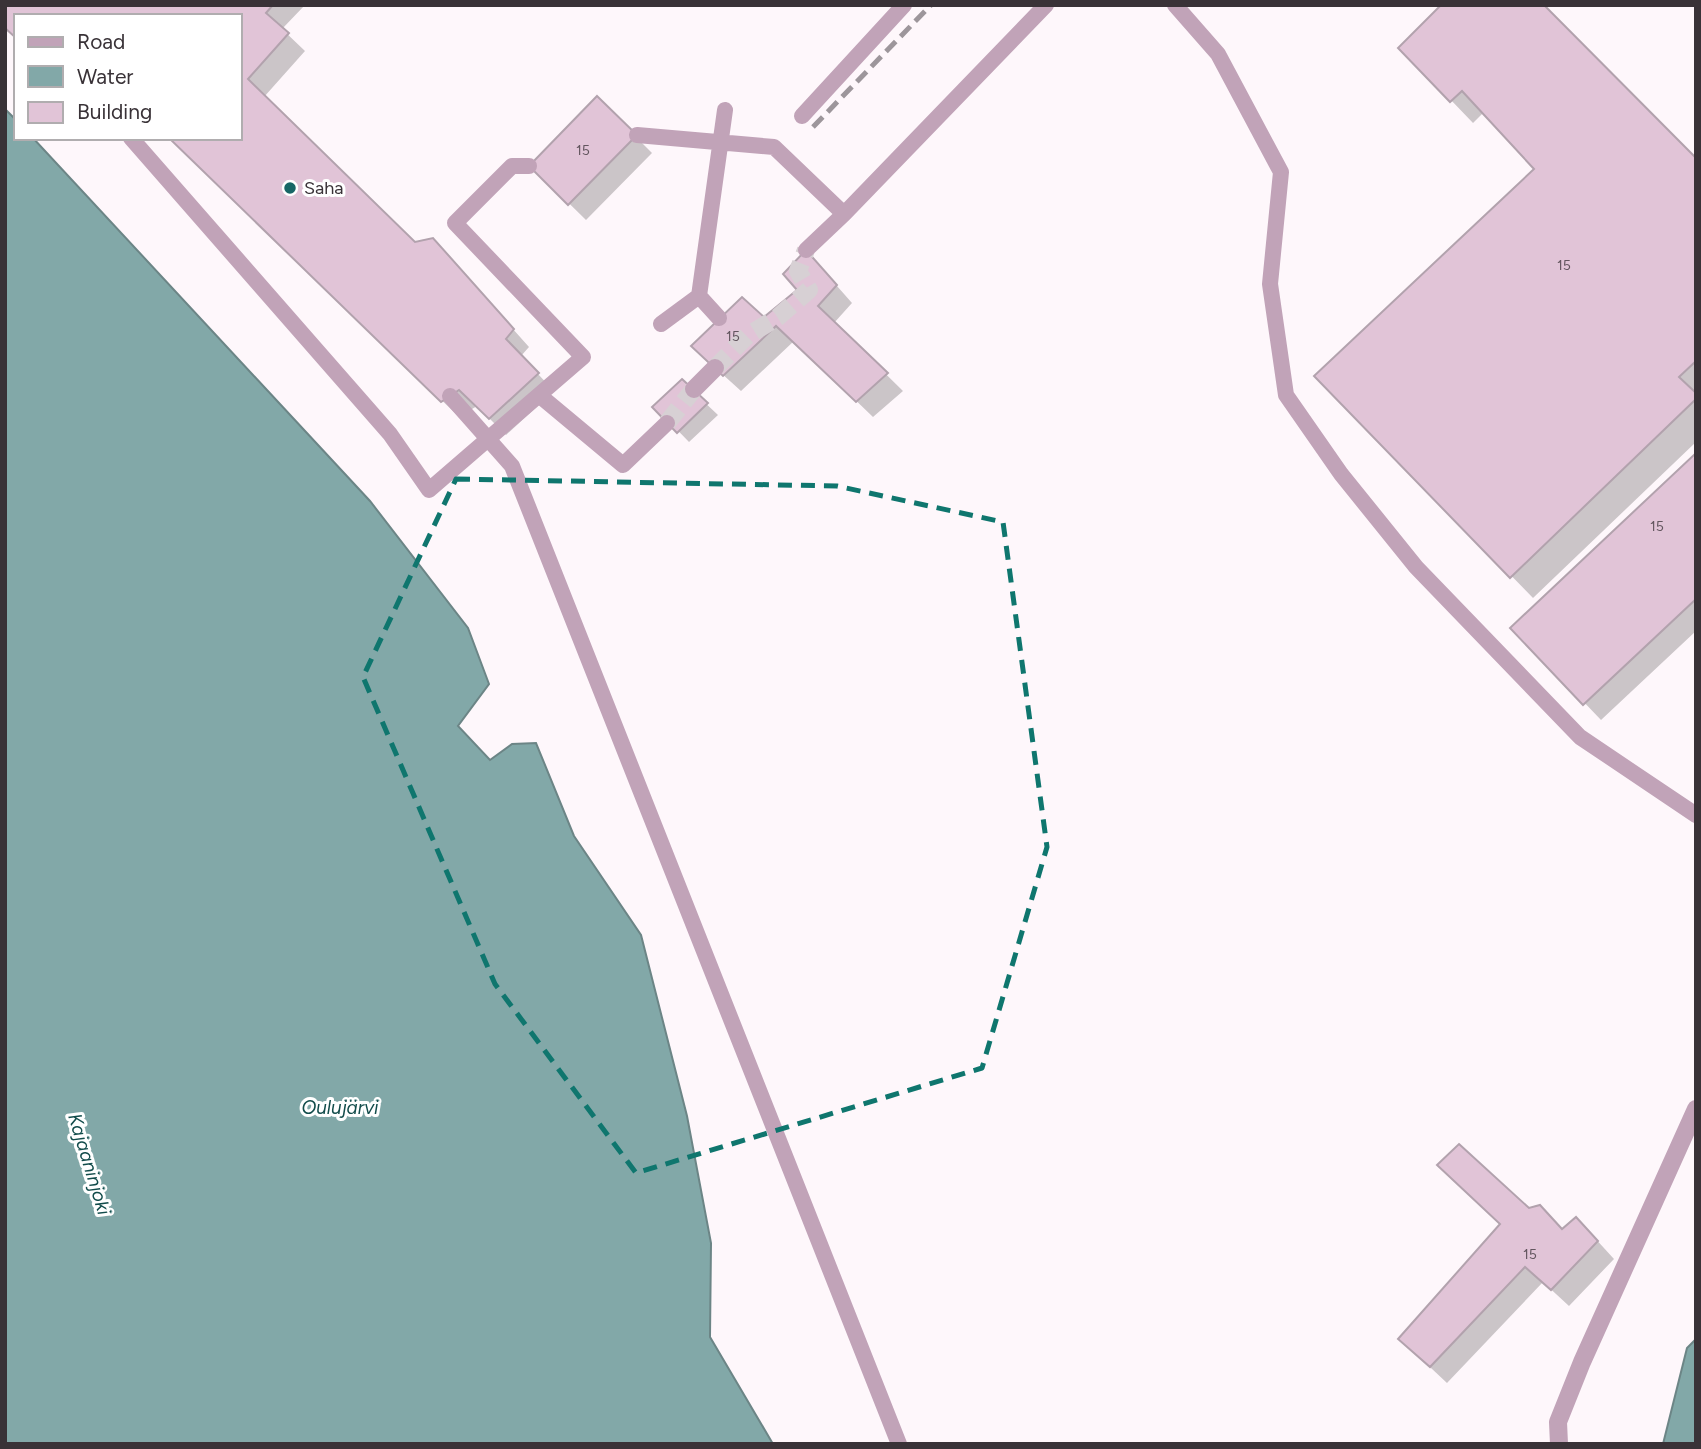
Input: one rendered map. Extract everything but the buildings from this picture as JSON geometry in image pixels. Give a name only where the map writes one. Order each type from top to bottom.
[{"type":"street","points":[[694,390],[715,368]]},
{"type":"street","points":[[1559,1444],[1558,1422],[1582,1362],[1696,1110]]},
{"type":"lane","points":[[802,116],[904,5]]},
{"type":"lane","points":[[806,250],[1046,5]]},
{"type":"lane","points":[[1175,5],[1218,54],[1281,172],[1270,284],[1286,395],[1341,474],[1416,567],[1580,737],[1696,815]]},
{"type":"lane","points":[[661,324],[699,296],[725,110]]},
{"type":"lane","points":[[637,135],[774,147],[844,214]]},
{"type":"lane","points":[[133,140],[390,434],[429,490],[583,357],[455,223],[512,166],[529,166]]},
{"type":"lane","points":[[699,296],[719,318]]},
{"type":"lane","points":[[539,395],[623,465],[667,423]]},
{"type":"lane","points":[[450,396],[490,437],[512,466],[899,1444]]},
{"type":"highlighted area","points":[[456,479],[837,486],[1003,522],[1047,847],[982,1068],[636,1173],[495,984],[363,677]]},
{"type":"water","name":"Oulujärvi","points":[[5,109],[14,118],[14,140],[35,140],[370,501],[468,628],[489,684],[458,726],[490,760],[512,744],[536,743],[574,836],[641,935],[687,1116],[711,1243],[710,1337],[773,1444],[5,1444]]},
{"type":"water","points":[[1696,1339],[1696,1444],[1663,1444],[1687,1348]]},
{"type":"tunnel","points":[[715,368],[747,336],[778,317],[809,290],[798,271],[806,250]]},
{"type":"tunnel","points":[[667,423],[694,389]]},
{"type":"railway","points":[[813,127],[931,5]]},
{"type":"place","name":"Saha","points":[[290,188]]},
{"type":"water label","name":"Kajaaninjoki","points":[[90,1164]]}]
